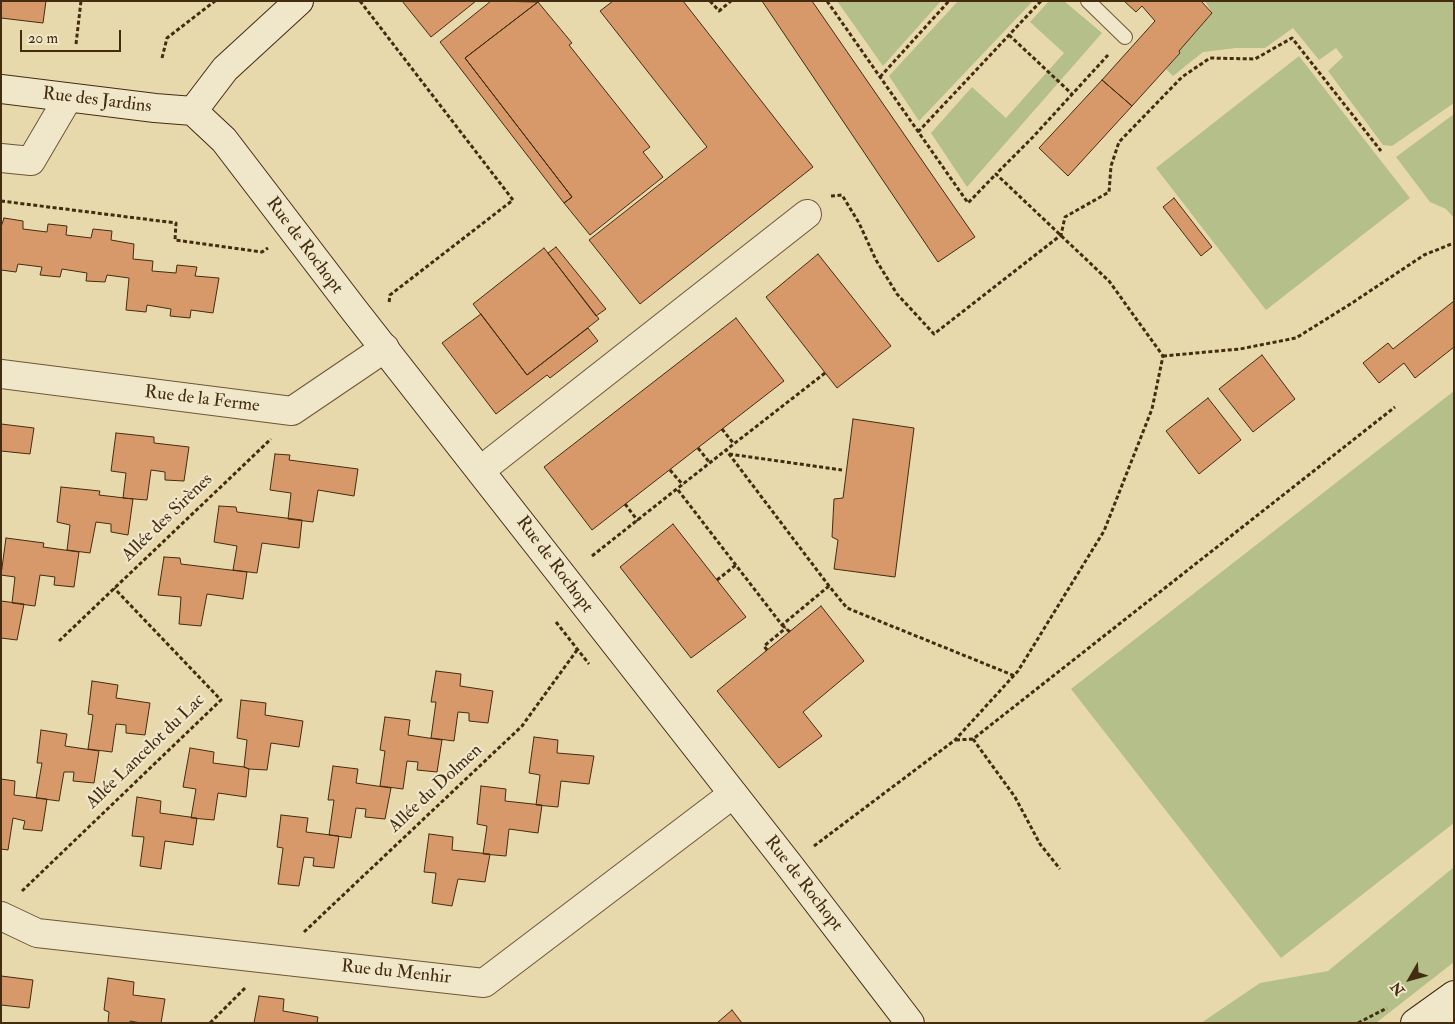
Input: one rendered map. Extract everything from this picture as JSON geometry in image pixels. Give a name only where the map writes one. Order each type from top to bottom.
[{"type":"street","points":[[193,111],[225,69],[299,1]]},
{"type":"street","name":"Rue des Jardins","points":[[1,90],[193,111]]},
{"type":"street","points":[[1,158],[31,161],[68,98]]},
{"type":"street","name":"Rue de Rochopt","points":[[193,111],[224,140],[910,1023]]},
{"type":"street","points":[[481,470],[807,214]]},
{"type":"street","points":[[292,411],[385,348]]},
{"type":"street","name":"Rue de la Ferme","points":[[1,374],[292,411]]},
{"type":"street","name":"Rue du Menhir","points":[[8,907],[37,932],[484,983],[733,794]]},
{"type":"street","points":[[1415,1023],[1454,995]]},
{"type":"street","points":[[1451,1023],[1454,1020]]},
{"type":"lane","points":[[1088,1],[1125,37]]},
{"type":"path","points":[[76,44],[82,1]]},
{"type":"path","points":[[162,58],[167,38],[215,1]]},
{"type":"path","points":[[360,1],[513,200],[390,295],[385,348]]},
{"type":"path","points":[[710,1],[719,11],[731,1]]},
{"type":"path","points":[[827,1],[968,204],[1125,37]]},
{"type":"path","points":[[880,77],[950,1]]},
{"type":"path","points":[[918,132],[1041,1]]},
{"type":"path","points":[[1008,36],[1072,94]]},
{"type":"path","points":[[807,214],[832,195],[842,195],[860,222],[876,260],[897,294],[934,334],[1060,235],[1065,217],[1109,192],[1111,166],[1119,142],[1182,77],[1210,58],[1255,59],[1292,38],[1381,152]]},
{"type":"path","points":[[789,865],[955,740],[1014,676],[1104,530],[1152,409],[1162,356],[1109,281],[996,174]]},
{"type":"path","points":[[1,201],[176,224],[175,240],[262,252],[295,232]]},
{"type":"path","points":[[1162,356],[1240,348],[1296,338],[1424,255],[1454,243]]},
{"type":"path","points":[[592,556],[825,373]]},
{"type":"path","points":[[955,740],[973,738],[1395,407]]},
{"type":"path","name":"Allée des Sirènes","points":[[59,640],[281,429],[292,411]]},
{"type":"path","points":[[722,429],[734,444]]},
{"type":"path","points":[[698,448],[710,463]]},
{"type":"path","points":[[726,450],[828,586],[847,608],[1014,676]]},
{"type":"path","points":[[729,454],[842,470]]},
{"type":"path","points":[[670,470],[683,485]]},
{"type":"path","points":[[678,490],[782,625],[790,632]]},
{"type":"path","points":[[625,504],[638,521]]},
{"type":"path","points":[[717,580],[736,565]]},
{"type":"path","points":[[782,625],[828,586]]},
{"type":"path","name":"Allée Lancelot du Lac","points":[[8,907],[221,700],[114,588]]},
{"type":"path","points":[[553,619],[590,666]]},
{"type":"path","name":"Allée du Dolmen","points":[[210,1023],[275,959],[522,726],[598,623]]},
{"type":"path","points":[[767,650],[764,646],[786,628]]},
{"type":"path","points":[[973,738],[1015,797],[1040,844],[1060,869]]},
{"type":"green space","points":[[837,1],[941,1],[883,66]]},
{"type":"green space","points":[[958,1],[1033,1],[919,121],[889,76]]},
{"type":"green space","points":[[1049,1],[1064,1],[1102,33],[967,187],[931,133],[972,87],[1006,118],[1064,53],[1030,22]]},
{"type":"green space","points":[[1205,1],[1454,1],[1454,103],[1392,146],[1383,145],[1328,71],[1343,57],[1336,48],[1319,60],[1293,28],[1265,48],[1236,48],[1203,52],[1173,76],[1166,69],[1212,13]]},
{"type":"green space","points":[[1299,56],[1410,198],[1266,310],[1156,168]]},
{"type":"green space","points":[[1454,114],[1454,218],[1446,209],[1430,202],[1396,157]]},
{"type":"green space","points":[[1454,391],[1454,823],[1281,958],[1071,689]]},
{"type":"green space","points":[[1454,867],[1454,962],[1376,1023],[1201,1023],[1260,983],[1328,971]]},
{"type":"building","points":[[1,1],[46,1],[43,23],[1,18]]},
{"type":"building","points":[[402,1],[476,1],[431,37]]},
{"type":"building","points":[[491,1],[538,2],[465,58],[572,197],[564,203],[440,42]]},
{"type":"building","points":[[613,1],[683,1],[813,167],[640,304],[589,240],[707,147],[600,11]]},
{"type":"building","points":[[762,1],[812,1],[975,237],[938,262]]},
{"type":"building","points":[[1124,1],[1201,1],[1212,13],[1179,51],[1180,53],[1132,106],[1102,80],[1155,21],[1142,6],[1136,12]]},
{"type":"building","points":[[538,2],[572,43],[569,45],[650,147],[643,152],[663,177],[590,235],[564,203],[572,197],[465,58]]},
{"type":"building","points":[[1102,80],[1132,106],[1068,176],[1039,148]]},
{"type":"building","points":[[1174,198],[1212,247],[1201,256],[1163,207]]},
{"type":"building","points":[[4,218],[23,221],[23,229],[47,232],[48,224],[67,226],[66,235],[91,238],[93,229],[112,231],[111,240],[134,244],[133,259],[153,261],[152,271],[176,273],[177,265],[197,267],[195,276],[219,278],[213,313],[191,310],[190,318],[170,316],[171,309],[147,305],[146,312],[126,310],[129,278],[107,275],[105,282],[86,281],[87,273],[62,269],[60,277],[40,275],[42,267],[18,264],[16,272],[1,270],[1,227]]},
{"type":"building","points":[[556,247],[606,309],[596,316],[548,253]]},
{"type":"building","points":[[544,248],[599,319],[527,375],[473,304]]},
{"type":"building","points":[[818,254],[891,346],[837,388],[766,297]]},
{"type":"building","points":[[1454,301],[1454,347],[1415,378],[1404,363],[1379,383],[1363,363],[1388,343],[1393,349]]},
{"type":"building","points":[[481,314],[527,375],[588,328],[598,341],[550,378],[547,375],[496,414],[442,343]]},
{"type":"building","points":[[736,318],[784,381],[592,530],[544,467]]},
{"type":"building","points":[[1262,355],[1295,399],[1253,432],[1219,389]]},
{"type":"building","points":[[1208,398],[1241,440],[1199,474],[1166,431]]},
{"type":"building","points":[[853,419],[914,428],[895,577],[834,569],[838,540],[832,537],[834,499],[843,498]]},
{"type":"building","points":[[1,424],[34,428],[30,454],[1,451]]},
{"type":"building","points":[[116,433],[154,437],[154,443],[189,447],[184,481],[165,480],[165,472],[151,470],[147,500],[123,498],[126,473],[111,471]]},
{"type":"building","points":[[275,454],[290,455],[289,460],[358,469],[354,496],[318,490],[313,522],[288,519],[291,493],[270,490]]},
{"type":"building","points":[[61,487],[100,491],[99,495],[133,499],[128,535],[111,532],[111,524],[96,522],[90,553],[67,550],[70,525],[57,522]]},
{"type":"building","points":[[219,506],[236,507],[237,512],[302,520],[299,548],[262,543],[257,573],[233,570],[237,546],[214,542]]},
{"type":"building","points":[[673,524],[746,617],[691,658],[620,567]]},
{"type":"building","points":[[6,538],[44,543],[43,547],[79,552],[74,587],[54,585],[55,577],[40,575],[35,606],[12,603],[15,577],[1,575]]},
{"type":"building","points":[[164,557],[180,558],[181,564],[247,572],[243,599],[207,594],[201,626],[179,624],[181,597],[158,595]]},
{"type":"building","points":[[1,601],[24,604],[17,640],[1,638]]},
{"type":"building","points":[[821,606],[864,661],[803,712],[822,736],[779,768],[717,691]]},
{"type":"building","points":[[436,671],[461,674],[460,686],[493,691],[488,723],[469,721],[469,713],[458,712],[454,741],[431,738],[436,702],[431,702]]},
{"type":"building","points":[[92,681],[118,685],[116,698],[150,703],[145,735],[126,733],[126,725],[116,724],[112,752],[88,749],[93,715],[88,714]]},
{"type":"building","points":[[241,700],[266,703],[265,715],[303,721],[299,747],[271,743],[267,770],[244,767],[247,740],[237,738]]},
{"type":"building","points":[[385,717],[410,720],[408,735],[442,740],[437,772],[417,770],[418,762],[407,761],[403,789],[380,786],[385,751],[380,750]]},
{"type":"building","points":[[41,730],[67,734],[65,746],[99,751],[94,783],[73,781],[74,772],[64,772],[59,801],[36,798],[42,763],[37,763]]},
{"type":"building","points":[[534,737],[558,740],[557,753],[594,756],[589,784],[561,781],[558,807],[536,805],[540,775],[529,773]]},
{"type":"building","points":[[190,748],[214,752],[213,763],[249,769],[246,797],[218,793],[214,820],[191,818],[196,789],[183,787]]},
{"type":"building","points":[[333,766],[358,769],[356,783],[391,788],[385,819],[365,817],[366,809],[356,808],[351,838],[329,835],[334,800],[328,800]]},
{"type":"building","points":[[1,779],[15,781],[14,795],[47,799],[42,831],[23,829],[25,821],[13,818],[8,850],[1,849]]},
{"type":"building","points":[[481,786],[506,789],[505,801],[542,805],[538,833],[509,829],[506,856],[483,854],[487,826],[477,824]]},
{"type":"building","points":[[137,797],[161,801],[160,813],[197,818],[193,845],[165,841],[161,869],[140,866],[144,837],[132,836]]},
{"type":"building","points":[[281,815],[308,818],[306,832],[339,836],[334,868],[313,866],[314,858],[304,857],[299,886],[278,884],[283,848],[277,847]]},
{"type":"building","points":[[429,834],[453,837],[452,850],[490,854],[485,882],[458,879],[452,906],[432,903],[436,873],[424,872]]},
{"type":"building","points":[[1,976],[33,980],[29,1008],[1,1005]]},
{"type":"building","points":[[108,978],[134,982],[133,995],[165,999],[161,1023],[130,1021],[130,1023],[108,1023],[109,1012],[104,1010]]},
{"type":"building","points":[[259,996],[284,999],[283,1011],[318,1017],[317,1023],[254,1023]]},
{"type":"building","points":[[732,1010],[742,1023],[717,1023]]}]
